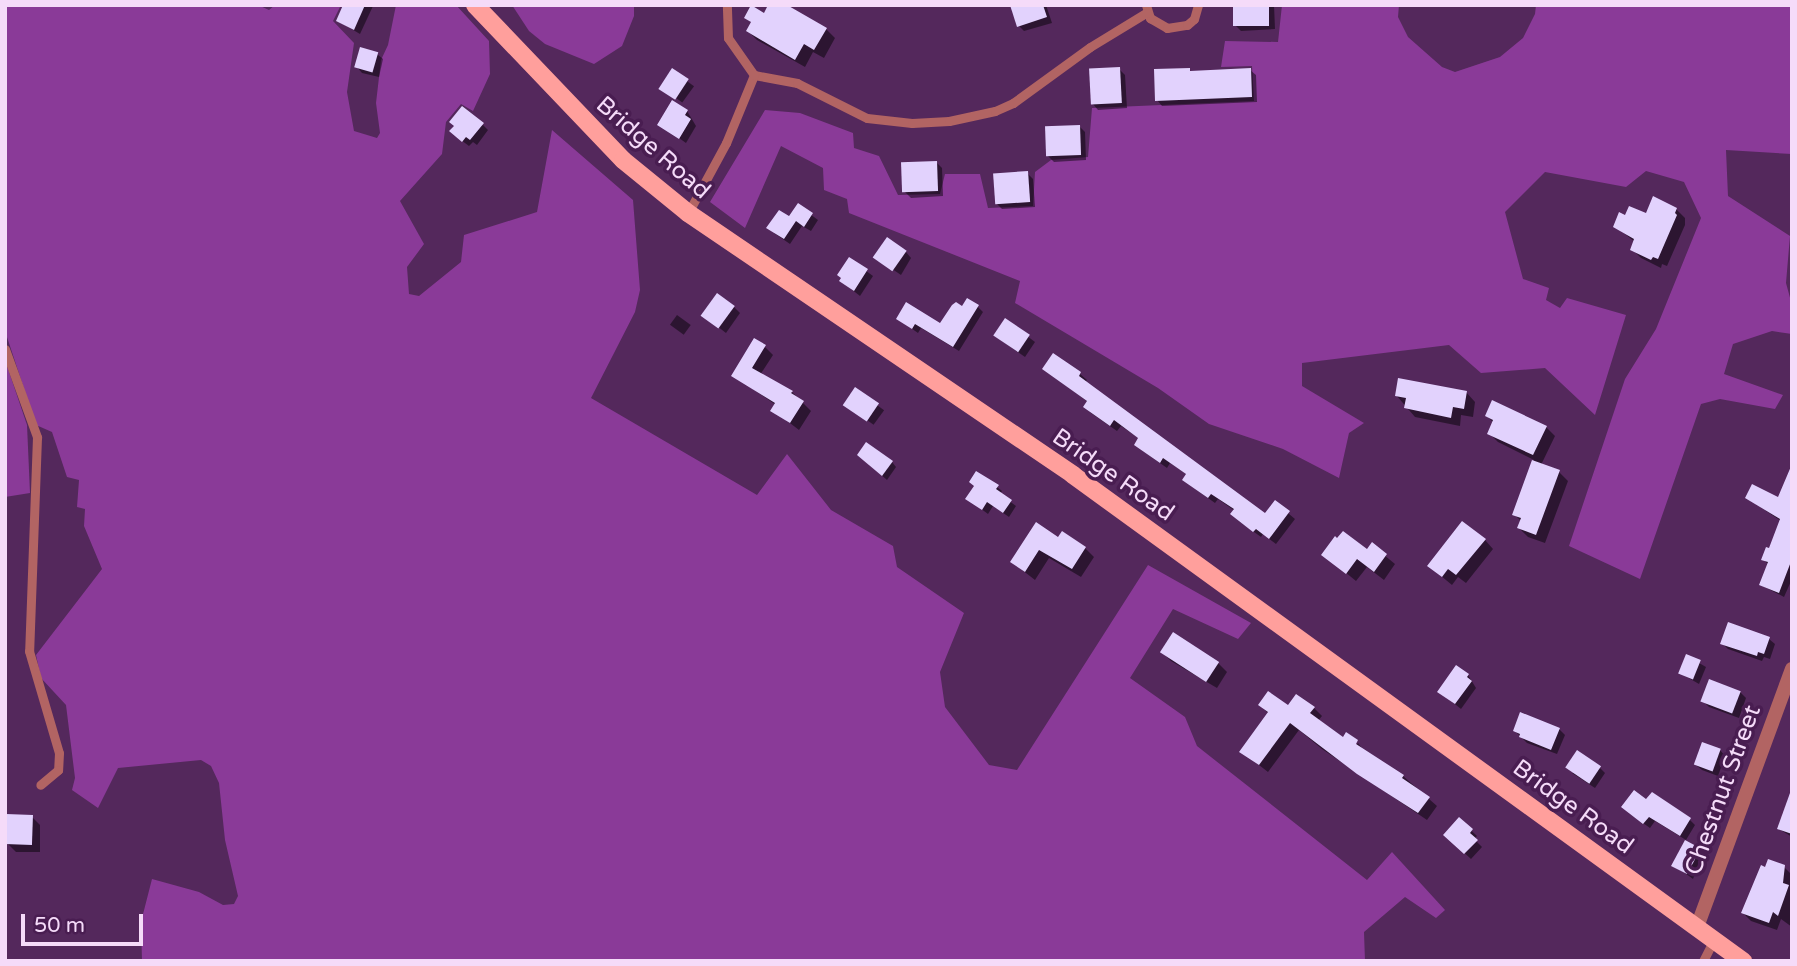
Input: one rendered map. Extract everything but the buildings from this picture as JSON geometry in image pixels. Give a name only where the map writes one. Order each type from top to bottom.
[{"type":"main road","name":"Bridge Road","points":[[475,5],[613,151],[688,213],[1073,475],[1743,961]]},
{"type":"street","name":"Chestnut Street","points":[[1698,927],[1792,669]]},
{"type":"lane","points":[[727,5],[728,38],[754,75],[797,83],[867,118],[912,123],[949,121],[995,111],[1013,103],[1146,9],[1156,23],[1177,27],[1194,19],[1198,5]]},
{"type":"lane","points":[[688,213],[726,143],[754,75]]},
{"type":"lane","points":[[5,349],[37,438],[29,651],[59,753],[58,771],[40,785]]},
{"type":"lane","points":[[1703,961],[1714,939]]},
{"type":"shaded area","points":[[5,5],[258,5],[269,10],[275,5],[341,5],[333,21],[354,43],[347,92],[354,131],[377,138],[380,133],[376,103],[381,60],[388,45],[396,5],[456,5],[489,41],[490,74],[473,111],[461,104],[446,122],[442,154],[400,201],[424,244],[407,267],[409,294],[419,296],[461,262],[464,235],[537,212],[552,130],[633,200],[640,290],[635,312],[591,398],[757,495],[787,454],[831,510],[893,546],[897,567],[964,613],[940,672],[945,707],[989,765],[1017,770],[1148,565],[1251,623],[1238,639],[1173,609],[1130,678],[1185,717],[1197,746],[1367,880],[1392,852],[1445,910],[1436,918],[1405,897],[1364,932],[1365,961],[142,961],[141,922],[152,879],[199,892],[223,905],[234,904],[238,896],[225,840],[219,783],[211,766],[201,760],[118,768],[98,808],[72,790],[75,778],[66,705],[41,678],[36,655],[102,569],[84,526],[85,509],[77,507],[79,480],[67,477],[52,432],[36,425],[5,331]]},
{"type":"shaded area","points":[[512,5],[634,5],[634,16],[622,46],[594,64],[545,44],[529,31]]},
{"type":"shaded area","points":[[1282,5],[1399,5],[1398,17],[1408,37],[1442,67],[1455,72],[1500,57],[1523,38],[1535,14],[1536,5],[1792,5],[1792,154],[1726,150],[1728,196],[1790,236],[1786,283],[1792,305],[1792,334],[1772,331],[1733,344],[1724,374],[1783,395],[1775,409],[1720,399],[1701,404],[1640,579],[1569,546],[1625,379],[1656,329],[1701,218],[1684,182],[1646,171],[1626,187],[1545,172],[1505,212],[1523,279],[1549,288],[1546,300],[1560,308],[1567,298],[1626,315],[1595,415],[1545,368],[1481,373],[1449,345],[1302,363],[1302,386],[1364,423],[1349,433],[1339,478],[1283,449],[1209,424],[1158,388],[1015,303],[1020,281],[849,213],[847,199],[824,190],[823,168],[781,146],[745,228],[710,202],[765,110],[800,113],[853,133],[854,148],[879,156],[898,195],[940,194],[945,174],[980,174],[988,208],[1033,206],[1035,172],[1051,160],[1088,157],[1092,108],[1254,101],[1252,66],[1221,67],[1225,41],[1278,42]]},
{"type":"shaded area","points":[[5,360],[27,425],[30,493],[5,497]]}]
